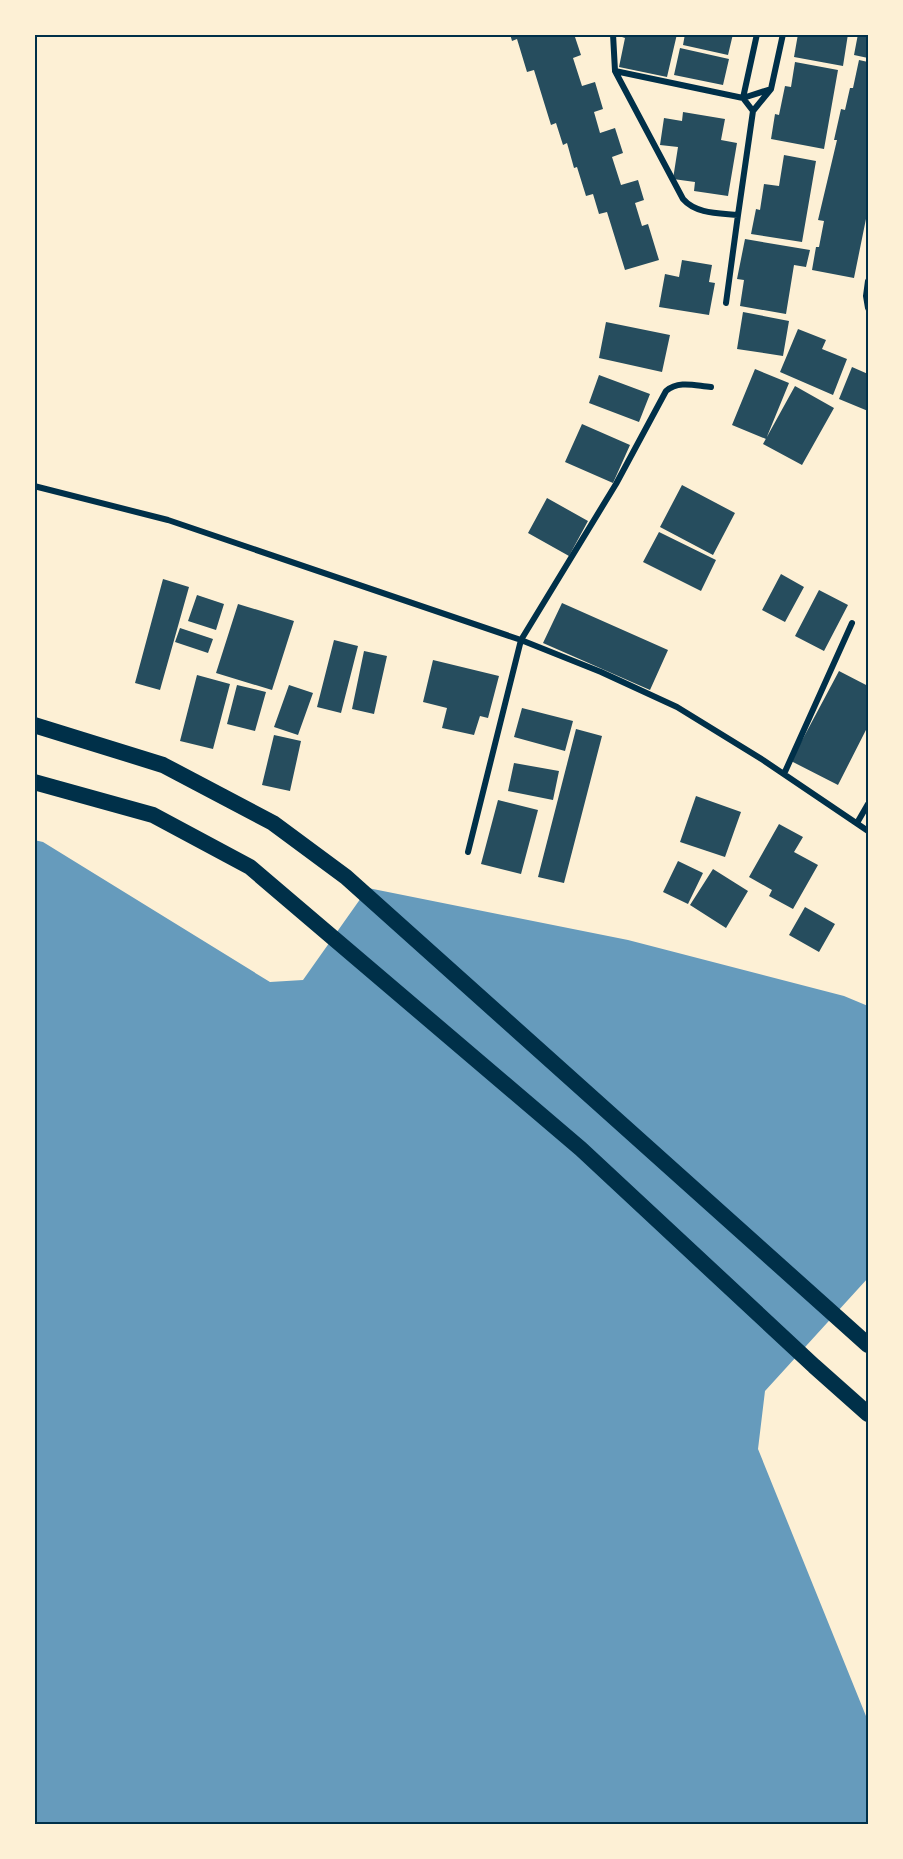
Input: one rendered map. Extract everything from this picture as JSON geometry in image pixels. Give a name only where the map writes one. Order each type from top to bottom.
[{"type":"highway","points":[[34,725],[163,765],[273,823],[346,877],[868,1345]]},
{"type":"highway","points":[[34,782],[153,815],[250,867],[581,1149],[868,1414]]},
{"type":"street","points":[[613,34],[615,71],[683,199],[689,206],[702,211],[738,215]]},
{"type":"street","points":[[753,111],[743,98],[757,34]]},
{"type":"street","points":[[726,303],[753,111],[771,88],[783,34]]},
{"type":"street","points":[[615,71],[743,98],[771,88]]},
{"type":"street","points":[[868,281],[866,296],[868,308]]},
{"type":"street","points":[[468,852],[521,640],[616,484],[666,391],[680,384],[711,387]]},
{"type":"street","points":[[34,486],[168,520],[521,640],[601,672],[677,707],[784,774],[868,831]]},
{"type":"street","points":[[784,774],[852,623]]},
{"type":"street","points":[[857,823],[868,804]]},
{"type":"water","points":[[34,840],[43,842],[270,982],[303,980],[368,888],[628,940],[844,996],[868,1006],[868,1278],[765,1391],[758,1449],[868,1721],[868,1824],[35,1824]]},
{"type":"building","points":[[510,34],[574,34],[581,55],[573,58],[582,86],[595,82],[603,109],[594,112],[600,133],[615,128],[623,153],[612,157],[621,185],[638,180],[644,200],[635,203],[642,226],[648,224],[659,260],[625,270],[607,212],[599,214],[593,194],[586,196],[577,167],[574,168],[567,143],[563,145],[556,123],[551,125],[534,70],[527,72],[517,39],[512,41]]},
{"type":"building","points":[[623,34],[677,34],[667,77],[619,67],[625,38],[622,37]]},
{"type":"building","points":[[685,34],[733,34],[728,55],[683,45]]},
{"type":"building","points":[[798,34],[848,34],[843,66],[794,57]]},
{"type":"building","points":[[858,34],[868,34],[868,58],[854,55]]},
{"type":"building","points":[[680,48],[729,59],[723,85],[674,75]]},
{"type":"building","points":[[859,60],[868,62],[868,209],[854,278],[812,270],[824,221],[818,220],[837,140],[834,140],[841,109],[845,110],[850,88],[853,88]]},
{"type":"building","points":[[795,62],[838,70],[824,149],[771,139],[775,114],[779,115],[785,86],[791,87]]},
{"type":"building","points":[[683,112],[725,119],[721,140],[737,143],[728,196],[694,191],[695,182],[673,179],[678,147],[660,145],[664,118],[682,121]]},
{"type":"building","points":[[784,155],[816,161],[802,242],[751,234],[756,209],[760,210],[764,184],[779,186]]},
{"type":"building","points":[[745,239],[810,250],[806,267],[794,265],[786,314],[740,306],[744,280],[737,279]]},
{"type":"building","points":[[682,260],[712,265],[709,282],[715,283],[709,315],[659,307],[665,274],[679,277]]},
{"type":"building","points":[[743,312],[789,321],[783,356],[737,349]]},
{"type":"building","points":[[606,322],[670,335],[662,372],[599,358]]},
{"type":"building","points":[[798,329],[826,340],[822,349],[847,359],[833,395],[780,372]]},
{"type":"building","points":[[852,367],[868,374],[868,411],[839,399]]},
{"type":"building","points":[[755,369],[789,383],[766,439],[732,425]]},
{"type":"building","points":[[599,375],[650,394],[639,422],[589,403]]},
{"type":"building","points":[[795,386],[834,408],[802,465],[763,444]]},
{"type":"building","points":[[582,424],[630,445],[613,483],[565,462]]},
{"type":"building","points":[[682,485],[735,513],[713,555],[660,527]]},
{"type":"building","points":[[547,498],[588,521],[569,556],[528,533]]},
{"type":"building","points":[[659,532],[716,560],[701,591],[643,562]]},
{"type":"building","points":[[781,574],[804,587],[785,622],[762,610]]},
{"type":"building","points":[[163,579],[189,587],[160,690],[135,683]]},
{"type":"building","points":[[819,590],[848,605],[824,651],[795,636]]},
{"type":"building","points":[[197,595],[224,604],[216,630],[188,621]]},
{"type":"building","points":[[562,603],[668,650],[650,690],[543,643]]},
{"type":"building","points":[[238,604],[294,621],[272,690],[216,673]]},
{"type":"building","points":[[180,628],[213,639],[208,653],[175,642]]},
{"type":"building","points":[[334,640],[358,646],[341,713],[317,707]]},
{"type":"building","points":[[364,651],[387,656],[374,714],[352,709]]},
{"type":"building","points":[[433,660],[499,676],[488,718],[480,716],[474,735],[442,728],[447,708],[423,702]]},
{"type":"building","points":[[839,671],[868,686],[868,726],[838,785],[791,761]]},
{"type":"building","points":[[197,675],[230,684],[213,749],[180,741]]},
{"type":"building","points":[[237,685],[266,692],[255,731],[227,724]]},
{"type":"building","points":[[289,685],[313,693],[298,735],[274,727]]},
{"type":"building","points":[[522,708],[573,721],[565,751],[514,737]]},
{"type":"building","points":[[576,729],[602,736],[564,883],[538,877]]},
{"type":"building","points":[[274,735],[301,741],[290,791],[262,785]]},
{"type":"building","points":[[514,763],[559,771],[553,800],[508,791]]},
{"type":"building","points":[[696,796],[741,812],[725,857],[680,842]]},
{"type":"building","points":[[498,800],[538,810],[521,874],[481,864]]},
{"type":"building","points":[[779,824],[803,837],[794,852],[818,865],[793,909],[769,896],[772,890],[749,877]]},
{"type":"building","points":[[678,861],[703,873],[688,904],[663,892]]},
{"type":"building","points":[[713,869],[748,891],[726,928],[690,905]]},
{"type":"building","points":[[805,907],[835,924],[819,952],[789,935]]}]
